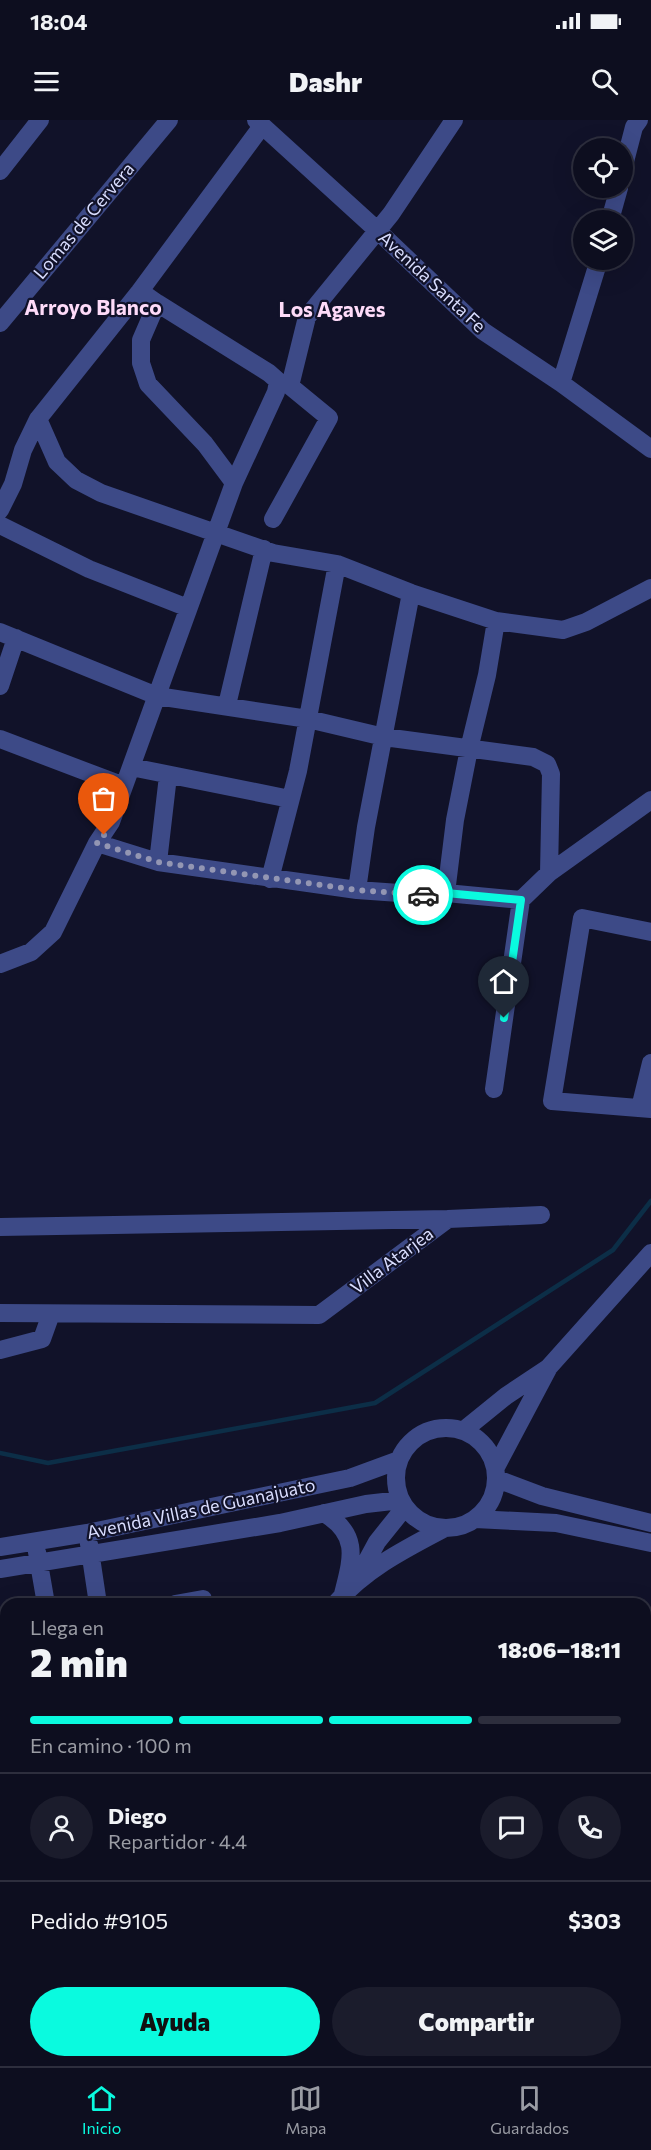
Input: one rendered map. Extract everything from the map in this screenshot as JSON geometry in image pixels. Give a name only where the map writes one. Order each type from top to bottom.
[{"type":"street","points":[[0,171],[40,120]]},
{"type":"street","name":"Lomas de Cervera","points":[[0,323],[169,120]]},
{"type":"street","points":[[273,519],[329,418],[290,386],[307,317],[378,231],[454,120]]},
{"type":"street","points":[[631,138],[639,120]]},
{"type":"street","points":[[0,510],[13,484],[23,450],[38,418],[141,291],[259,123]]},
{"type":"street","name":"Avenida Santa Fe","points":[[259,123],[378,231],[483,331],[561,383],[651,449]]},
{"type":"street","points":[[561,383],[596,270]]},
{"type":"street","points":[[0,964],[31,952],[53,932],[97,843],[111,822],[234,483],[276,392],[278,381],[269,373],[141,291]]},
{"type":"street","points":[[158,303],[141,340],[141,363],[148,384],[205,444],[234,483]]},
{"type":"street","points":[[38,418],[57,462],[76,480],[101,493],[264,549],[337,564],[411,593],[496,621],[563,630],[586,622],[651,588]]},
{"type":"street","points":[[0,525],[89,569],[188,608]]},
{"type":"street","points":[[227,705],[264,549]]},
{"type":"street","points":[[270,879],[282,840],[298,771],[337,564]]},
{"type":"street","points":[[357,890],[366,827],[411,593]]},
{"type":"street","points":[[446,893],[455,820],[469,748],[487,675],[496,621]]},
{"type":"street","points":[[0,686],[8,635],[158,696],[308,718],[384,737],[533,757],[547,764],[551,774],[549,873]]},
{"type":"street","points":[[0,739],[124,786]]},
{"type":"street","points":[[131,767],[290,799]]},
{"type":"street","points":[[158,862],[168,776]]},
{"type":"street","points":[[494,1089],[521,900],[549,873],[651,800]]},
{"type":"street","points":[[97,843],[158,862],[270,879],[357,890],[441,896],[446,893],[521,900]]},
{"type":"street","points":[[651,932],[582,918],[552,1101],[646,1109],[651,1063]]},
{"type":"street","points":[[448,1220],[541,1215]]},
{"type":"street","name":"Villa Atarjea","points":[[0,1227],[448,1220]]},
{"type":"street","name":"Villa Atarjea","points":[[0,1313],[319,1315],[448,1220]]},
{"type":"street","points":[[465,1430],[506,1396],[549,1367],[651,1253]]},
{"type":"street","points":[[0,1350],[42,1339],[51,1314]]},
{"type":"street","points":[[549,1367],[496,1473],[494,1494],[487,1508],[475,1519],[461,1526],[445,1528],[430,1526],[416,1518],[403,1504],[396,1487],[396,1473],[399,1460],[407,1446],[419,1436],[433,1430],[448,1428],[465,1430],[477,1438],[488,1450],[496,1473],[542,1496],[651,1523]]},
{"type":"street","name":"Avenida Villas de Guanajuato","points":[[0,1547],[87,1533],[350,1478],[399,1460]]},
{"type":"street","name":"Avenida Villas de Guanajuato","points":[[0,1569],[280,1523],[366,1504],[403,1504]]},
{"type":"street","points":[[356,1581],[377,1542],[403,1504]]},
{"type":"street","points":[[324,1513],[339,1522],[350,1541],[350,1565],[339,1598]]},
{"type":"street","points":[[475,1519],[556,1523],[651,1543]]},
{"type":"street","points":[[340,1598],[356,1581],[395,1555],[445,1528]]},
{"type":"street","points":[[87,1533],[97,1598]]},
{"type":"street","points":[[35,1542],[45,1598]]},
{"type":"waterway","points":[[0,1453],[48,1463],[375,1403],[613,1250],[651,1201]]},
{"type":"way so far","points":[[104,835],[97,843],[158,862],[357,890],[423,895]]},
{"type":"district","name":"Arroyo Blanco","points":[[93,308]]},
{"type":"district","name":"Los Agaves","points":[[332,310]]},
{"type":"route","points":[[423,895],[441,896],[446,893],[521,900],[504,1018]]}]
